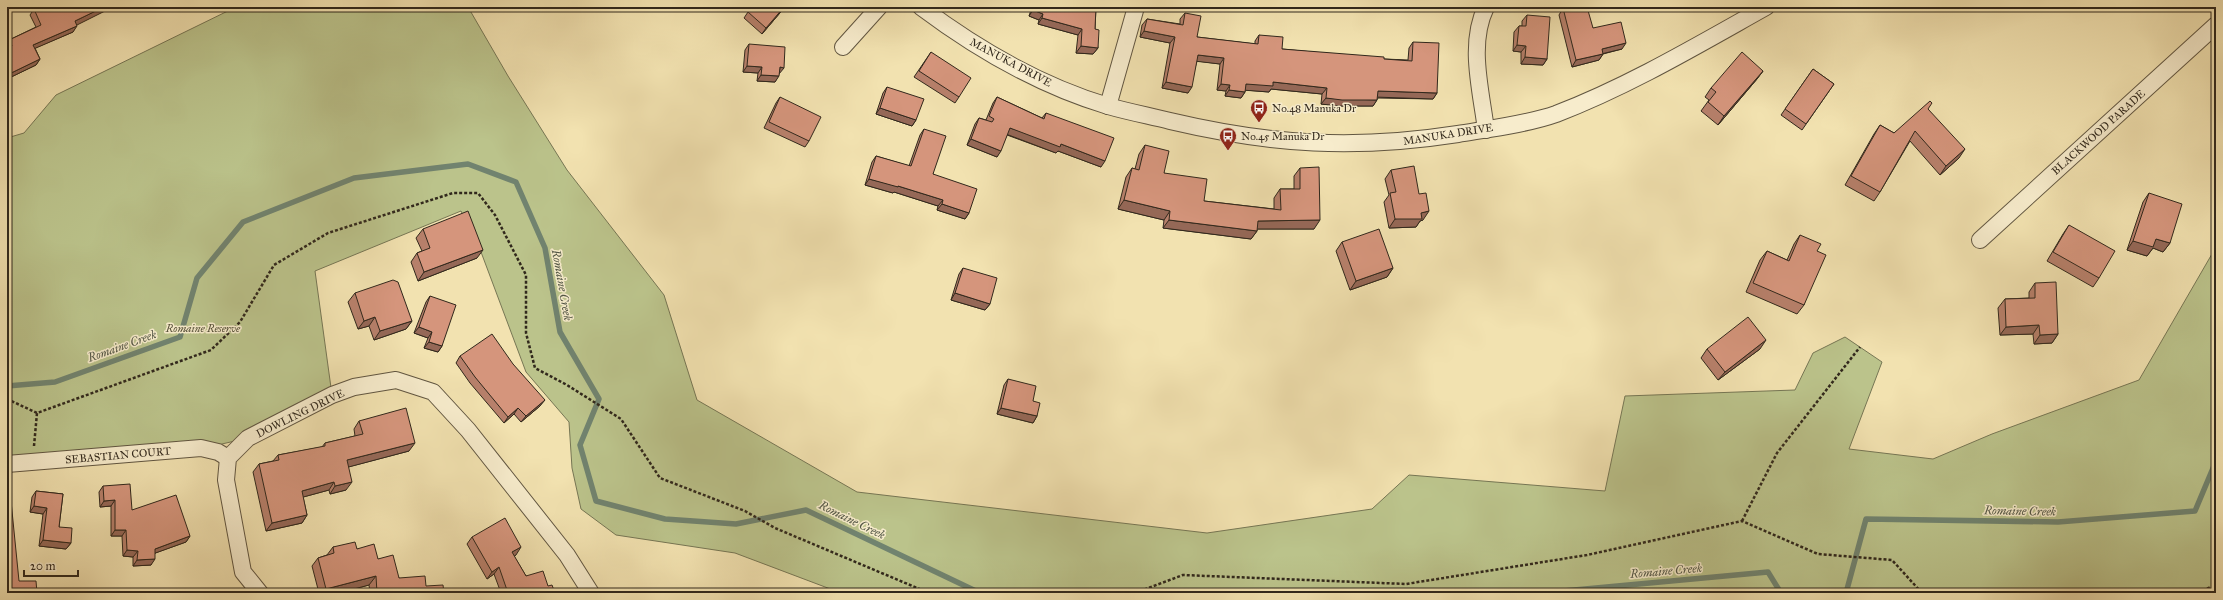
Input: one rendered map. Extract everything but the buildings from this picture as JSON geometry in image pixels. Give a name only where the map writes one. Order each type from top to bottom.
[{"type":"street","points":[[843,46],[879,7]]},
{"type":"street","name":"MANUKA DRIVE","points":[[921,7],[951,29],[1014,67],[1059,88],[1108,106],[1215,132],[1272,141],[1344,145],[1408,142],[1486,130],[1554,114],[1622,84],[1766,7]]},
{"type":"street","points":[[1108,106],[1136,7]]},
{"type":"street","points":[[1486,7],[1479,20],[1476,49],[1486,130]]},
{"type":"street","name":"BLACKWOOD PARADE","points":[[1980,240],[2216,25]]},
{"type":"street","name":"DOWLING DRIVE","points":[[228,458],[248,438],[332,395],[354,387],[396,380],[433,392],[468,430],[567,554],[591,593]]},
{"type":"street","name":"SEBASTIAN COURT","points":[[7,464],[201,448],[218,452],[228,458]]},
{"type":"street","points":[[228,458],[226,480],[243,572],[260,593]]},
{"type":"path","points":[[7,399],[36,413],[211,350],[240,322],[274,265],[328,232],[453,193],[478,193],[495,215],[526,275],[526,333],[535,368],[567,385],[621,418],[660,478],[746,511],[775,528],[929,593]]},
{"type":"path","points":[[1742,521],[1777,453],[1860,347]]},
{"type":"path","points":[[33,462],[36,413]]},
{"type":"path","points":[[1135,593],[1183,575],[1406,584],[1587,555],[1742,521],[1818,554],[1892,560],[1922,593]]},
{"type":"path","points":[[2198,593],[2215,585],[2216,582]]},
{"type":"green space","name":"Romaine Reserve","points":[[236,7],[468,7],[508,76],[567,170],[664,295],[697,400],[857,492],[1207,533],[1372,509],[1409,475],[1605,491],[1625,396],[1795,390],[1813,353],[1845,337],[1882,362],[1849,449],[1933,459],[1992,434],[2139,380],[2216,247],[2216,593],[841,593],[735,553],[616,535],[581,509],[572,468],[569,422],[526,372],[481,252],[461,211],[315,271],[332,395],[248,438],[200,449],[7,460],[7,138],[24,133],[56,95]]},
{"type":"waterway","name":"Romaine Creek","points":[[7,386],[55,382],[180,337],[197,278],[243,222],[354,178],[468,164],[516,182],[545,248],[560,332],[599,399],[580,445],[596,501],[665,519],[736,524],[806,510],[980,593]]},
{"type":"waterway","name":"Romaine Creek","points":[[1846,593],[1866,519],[2058,522],[2195,511],[2216,461]]},
{"type":"waterway","name":"Romaine Creek","points":[[1542,593],[1768,572],[1781,593]]},
{"type":"place","name":"No.48 Manuka Dr","points":[[1259,123]]},
{"type":"place","name":"No.45 Manuka Dr","points":[[1228,151]]}]
